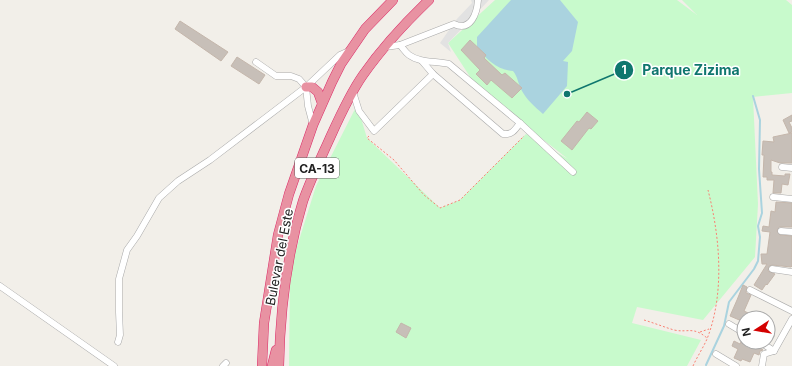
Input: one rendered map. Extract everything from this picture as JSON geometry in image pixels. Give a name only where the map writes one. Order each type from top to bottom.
[{"type":"highway","name":"Bulevar del Este","points":[[262,366],[264,323],[278,235],[289,194],[313,124],[341,64],[350,50],[365,29],[393,0]]},
{"type":"highway","name":"Bulevar del Este","points":[[279,366],[280,333],[286,283],[293,241],[304,200],[341,114],[362,76],[385,47],[429,0]]},
{"type":"highway","points":[[306,87],[312,87],[318,92],[322,103]]},
{"type":"highway","points":[[257,366],[264,323]]},
{"type":"highway","points":[[272,366],[280,333]]},
{"type":"street","points":[[385,47],[400,45],[454,24],[460,26],[466,25],[472,21],[477,11],[478,0]]},
{"type":"street","points":[[400,45],[409,55],[422,61],[449,64],[520,123],[573,172]]},
{"type":"street","points":[[118,342],[120,335],[119,279],[126,250],[137,236],[159,198],[178,181],[210,160],[306,87],[340,55],[350,50]]},
{"type":"street","points":[[422,61],[434,74],[503,134],[507,135],[513,133],[520,123]]},
{"type":"street","points":[[256,62],[276,76],[291,76],[299,79],[306,87],[308,106],[313,124]]},
{"type":"street","points":[[353,92],[359,110],[374,131],[434,74]]},
{"type":"street","points":[[782,167],[792,168]]},
{"type":"street","points":[[773,197],[792,199]]},
{"type":"street","points":[[781,231],[792,232]]},
{"type":"street","points":[[772,269],[792,272]]},
{"type":"street","points":[[0,286],[114,366]]},
{"type":"street","points":[[750,290],[792,311]]},
{"type":"street","points":[[776,347],[792,319]]},
{"type":"street","points":[[729,324],[736,328]]},
{"type":"street","points":[[762,366],[764,354],[774,350]]},
{"type":"street","points":[[716,354],[736,366]]},
{"type":"path","points":[[374,131],[368,138],[394,160],[424,195],[440,208],[460,200],[526,134]]},
{"type":"path","points":[[693,366],[707,338],[715,312],[718,289],[715,220],[708,190]]},
{"type":"path","points":[[644,320],[676,330],[700,332],[709,329]]},
{"type":"path","points":[[700,332],[707,338]]},
{"type":"green space","points":[[495,0],[677,0],[697,15],[682,0],[786,0],[792,5],[792,93],[753,97],[758,204],[755,257],[703,320],[637,307],[632,323],[701,340],[687,366],[289,366],[290,269],[316,186],[357,105],[367,138],[440,208],[460,200],[526,134],[568,159],[478,89],[448,43]]},
{"type":"shaded area","points":[[471,0],[489,0],[448,43],[451,52],[440,43],[456,20],[472,3]]},
{"type":"water","points":[[511,0],[560,0],[578,22],[572,51],[563,61],[568,62],[567,86],[543,114],[524,94],[513,71],[502,69],[492,63],[477,47],[477,37]]},
{"type":"building","points":[[180,21],[228,52],[221,61],[175,29]]},
{"type":"building","points":[[470,40],[486,55],[484,58],[502,75],[505,73],[522,88],[512,98],[491,80],[487,85],[476,74],[480,70],[461,50]]},
{"type":"building","points":[[237,57],[265,75],[259,84],[231,66]]},
{"type":"building","points":[[587,112],[598,121],[591,129],[589,128],[572,150],[561,141],[577,121],[579,122]]},
{"type":"building","points":[[792,115],[792,121],[789,122],[792,132],[789,133],[783,120]]},
{"type":"building","points":[[792,133],[792,163],[780,163],[771,160],[772,175],[785,176],[785,174],[790,174],[788,185],[782,184],[781,193],[773,193],[774,180],[767,180],[767,177],[763,177],[763,141],[774,142],[773,137]]},
{"type":"building","points":[[776,202],[792,203],[792,227],[779,227],[777,231],[780,235],[792,236],[792,266],[769,266],[768,271],[775,274],[762,290],[754,285],[767,264],[762,264],[761,254],[767,254],[770,232],[762,231],[763,226],[769,227],[771,211],[775,212]]},
{"type":"building","points":[[743,285],[747,287],[746,293],[751,295],[744,310],[736,310],[736,319],[730,316]]},
{"type":"building","points":[[401,323],[411,328],[406,338],[396,332]]},
{"type":"building","points":[[734,341],[736,342],[736,348],[732,346]]},
{"type":"building","points":[[738,350],[763,350],[760,351],[759,355],[754,353],[750,362],[742,359],[741,361],[734,358]]},
{"type":"waterway","points":[[706,365],[724,326],[729,302],[754,269],[758,261],[760,237],[758,226],[762,213],[759,169],[760,120],[753,96]]},
{"type":"place","name":"Parque Zizima","points":[[567,94]]}]
